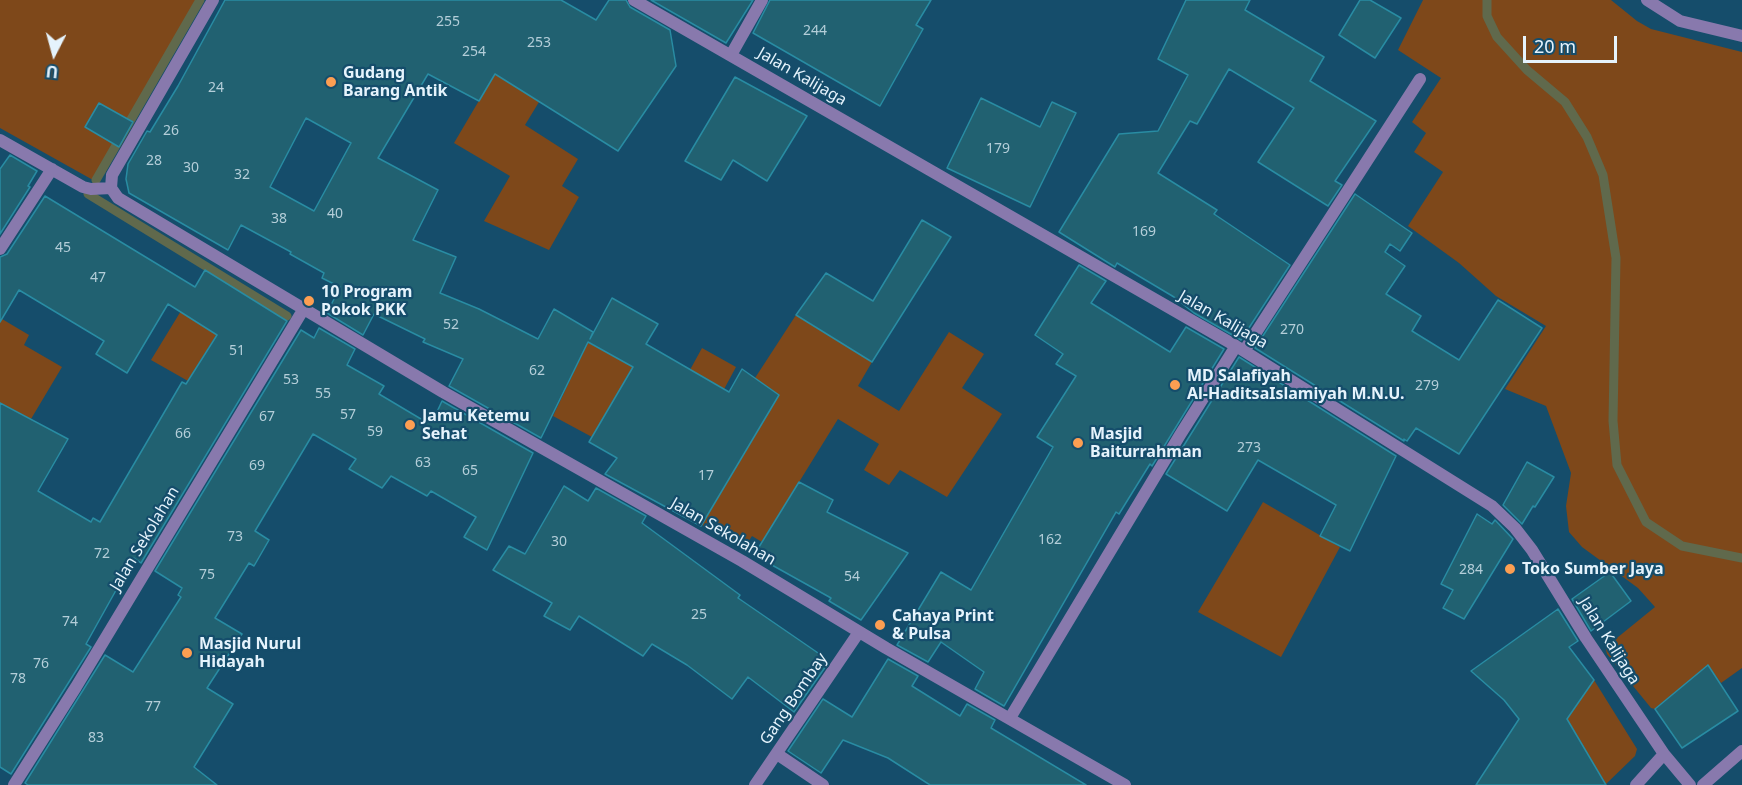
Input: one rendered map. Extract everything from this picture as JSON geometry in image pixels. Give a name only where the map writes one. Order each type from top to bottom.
[{"type":"street","points":[[0,140],[83,187],[111,188],[112,175],[213,0]]},
{"type":"street","name":"Jalan Kalijaga","points":[[634,0],[1240,349],[1492,506],[1515,528],[1545,567],[1586,638],[1664,754],[1690,785]]},
{"type":"street","points":[[730,55],[762,0]]},
{"type":"street","points":[[1647,0],[1680,21],[1742,36]]},
{"type":"street","points":[[1010,718],[1179,435],[1240,349],[1420,79]]},
{"type":"street","points":[[0,249],[52,169]]},
{"type":"street","name":"Jalan Sekolahan","points":[[111,188],[118,198],[303,310],[463,404],[742,561],[1118,783]]},
{"type":"street","name":"Jalan Sekolahan","points":[[15,785],[303,310]]},
{"type":"street","name":"Gang Bombay","points":[[755,785],[859,632]]},
{"type":"street","points":[[1703,785],[1742,751]]},
{"type":"street","points":[[777,754],[823,785]]},
{"type":"street","points":[[1636,785],[1664,754]]},
{"type":"shaded area","points":[[0,0],[196,0],[93,180],[0,128]]},
{"type":"shaded area","points":[[1423,0],[1611,0],[1651,29],[1742,52],[1742,668],[1721,683],[1708,665],[1655,709],[1651,708],[1606,650],[1607,646],[1655,607],[1638,588],[1582,547],[1569,532],[1566,506],[1571,473],[1546,406],[1505,389],[1546,326],[1496,296],[1459,263],[1408,226],[1443,172],[1414,152],[1426,133],[1412,122],[1441,78],[1398,50]]},
{"type":"shaded area","points":[[500,65],[539,102],[525,125],[578,159],[562,186],[579,197],[549,250],[484,221],[510,176],[454,143]]},
{"type":"shaded area","points":[[198,283],[242,293],[188,381],[151,360]]},
{"type":"shaded area","points":[[796,315],[872,362],[858,386],[899,411],[949,332],[984,354],[962,388],[1002,414],[947,497],[900,470],[889,485],[864,470],[879,444],[838,419],[762,542],[752,536],[744,548],[702,525],[755,378]]},
{"type":"shaded area","points":[[2,319],[29,335],[24,345],[62,367],[31,419],[0,403],[0,322]]},
{"type":"shaded area","points":[[648,341],[592,437],[553,416],[588,342],[600,349]]},
{"type":"shaded area","points":[[702,348],[736,367],[702,430],[674,399]]},
{"type":"shaded area","points":[[1263,502],[1340,547],[1281,657],[1198,612]]},
{"type":"shaded area","points":[[1594,680],[1637,749],[1635,756],[1606,784],[1567,719]]},
{"type":"building","points":[[225,0],[561,0],[596,20],[609,0],[626,0],[630,7],[670,30],[676,66],[618,151],[495,74],[479,101],[428,74],[378,158],[438,190],[413,240],[456,257],[440,293],[479,309],[538,339],[554,309],[593,332],[590,339],[612,298],[658,324],[646,344],[729,392],[742,369],[779,395],[701,526],[605,474],[617,458],[589,442],[633,367],[588,342],[541,438],[449,386],[463,359],[423,342],[425,339],[374,314],[363,335],[327,313],[340,287],[322,278],[324,273],[290,254],[291,252],[241,225],[228,250],[129,193],[126,179],[128,164],[147,131],[150,132]],"holes":[[[306,118],[351,143],[314,211],[270,187]]]},
{"type":"building","points":[[651,0],[753,0],[726,43]]},
{"type":"building","points":[[770,0],[931,0],[916,25],[923,29],[880,106],[753,33]]},
{"type":"building","points":[[1186,0],[1250,0],[1245,10],[1324,57],[1310,81],[1376,121],[1335,181],[1342,185],[1328,206],[1258,162],[1294,108],[1229,69],[1197,124],[1190,121],[1158,173],[1217,210],[1214,214],[1290,265],[1241,340],[1194,313],[1174,297],[1117,263],[1115,267],[1059,232],[1119,134],[1158,131],[1188,75],[1158,59]]},
{"type":"building","points":[[1360,0],[1370,0],[1401,18],[1375,58],[1339,35]]},
{"type":"building","points":[[735,77],[807,116],[767,181],[733,160],[721,180],[685,161]]},
{"type":"building","points":[[981,98],[1040,127],[1052,102],[1076,113],[1030,207],[947,168]]},
{"type":"building","points":[[99,103],[133,122],[119,147],[85,127]]},
{"type":"building","points":[[10,155],[37,171],[28,186],[30,187],[0,234],[0,169]]},
{"type":"building","points":[[1355,194],[1412,233],[1400,251],[1390,244],[1385,252],[1405,266],[1386,294],[1421,316],[1412,331],[1459,360],[1498,300],[1542,328],[1459,454],[1416,428],[1407,441],[1404,439],[1404,441],[1255,348]]},
{"type":"building","points":[[45,196],[195,287],[205,270],[287,321],[141,563],[134,558],[86,644],[91,647],[11,774],[0,767],[0,403],[68,439],[38,491],[91,522],[93,518],[100,522],[182,382],[186,384],[217,335],[168,304],[127,373],[96,354],[104,341],[19,290],[0,322],[0,257],[7,254]]},
{"type":"building","points":[[922,220],[951,237],[872,362],[796,315],[826,273],[873,301]]},
{"type":"building","points":[[1079,265],[1106,281],[1091,303],[1170,352],[1186,327],[1224,349],[1152,466],[1150,464],[1119,514],[1116,512],[1004,706],[975,689],[984,672],[941,642],[928,662],[897,645],[941,572],[971,590],[1053,447],[1037,437],[1076,376],[1056,364],[1063,354],[1035,335]]},
{"type":"building","points":[[319,328],[355,349],[347,365],[384,386],[379,394],[426,422],[432,412],[436,414],[442,401],[533,453],[487,550],[464,537],[476,517],[431,491],[427,496],[391,476],[382,488],[349,469],[356,459],[313,434],[255,531],[269,540],[254,566],[249,563],[215,618],[242,634],[207,688],[233,704],[194,767],[217,785],[28,785],[25,783],[105,655],[133,672],[181,597],[178,595],[182,588],[155,571],[301,330],[314,338]]},
{"type":"building","points":[[1239,357],[1396,456],[1350,551],[1320,536],[1336,505],[1258,460],[1227,511],[1166,474]]},
{"type":"building","points":[[1527,462],[1554,477],[1522,524],[1503,505]]},
{"type":"building","points":[[799,482],[833,500],[827,512],[908,553],[861,620],[829,601],[831,598],[754,555]]},
{"type":"building","points":[[564,486],[588,501],[596,488],[646,516],[642,523],[740,595],[738,598],[821,655],[818,660],[826,666],[794,712],[748,677],[732,699],[687,665],[652,644],[643,656],[579,616],[570,630],[544,616],[552,603],[493,570],[509,546],[525,554]]},
{"type":"building","points":[[1477,514],[1492,524],[1495,520],[1513,539],[1464,619],[1443,608],[1453,590],[1441,584]]},
{"type":"building","points":[[1610,572],[1631,601],[1591,631],[1572,599]]},
{"type":"building","points":[[1558,609],[1578,641],[1569,647],[1594,680],[1567,719],[1606,785],[1476,785],[1519,719],[1504,700],[1471,671]]},
{"type":"building","points":[[888,659],[918,676],[912,686],[960,716],[967,704],[995,720],[991,728],[1086,785],[930,785],[888,758],[843,740],[821,773],[788,751],[823,699],[852,717]]},
{"type":"building","points":[[1708,665],[1738,711],[1682,748],[1655,709]]},
{"type":"waterway","points":[[96,180],[200,0]]},
{"type":"waterway","points":[[1487,0],[1487,16],[1497,37],[1527,70],[1565,102],[1587,137],[1603,175],[1616,258],[1613,421],[1617,465],[1646,522],[1682,546],[1742,558]]},
{"type":"waterway","points":[[88,194],[287,316]]},
{"type":"place","name":"Gudang Barang Antik","points":[[331,82]]},
{"type":"place","name":"10 Program Pokok PKK","points":[[309,301]]},
{"type":"place","name":"MD Salafiyah Al-HaditsaIslamiyah M.N.U.","points":[[1175,385]]},
{"type":"place","name":"Jamu Ketemu Sehat","points":[[410,425]]},
{"type":"place","name":"Masjid Baiturrahman","points":[[1078,443]]},
{"type":"place","name":"Toko Sumber Jaya","points":[[1510,569]]},
{"type":"place","name":"Cahaya Print & Pulsa","points":[[880,625]]},
{"type":"place","name":"Masjid Nurul Hidayah","points":[[187,653]]}]
